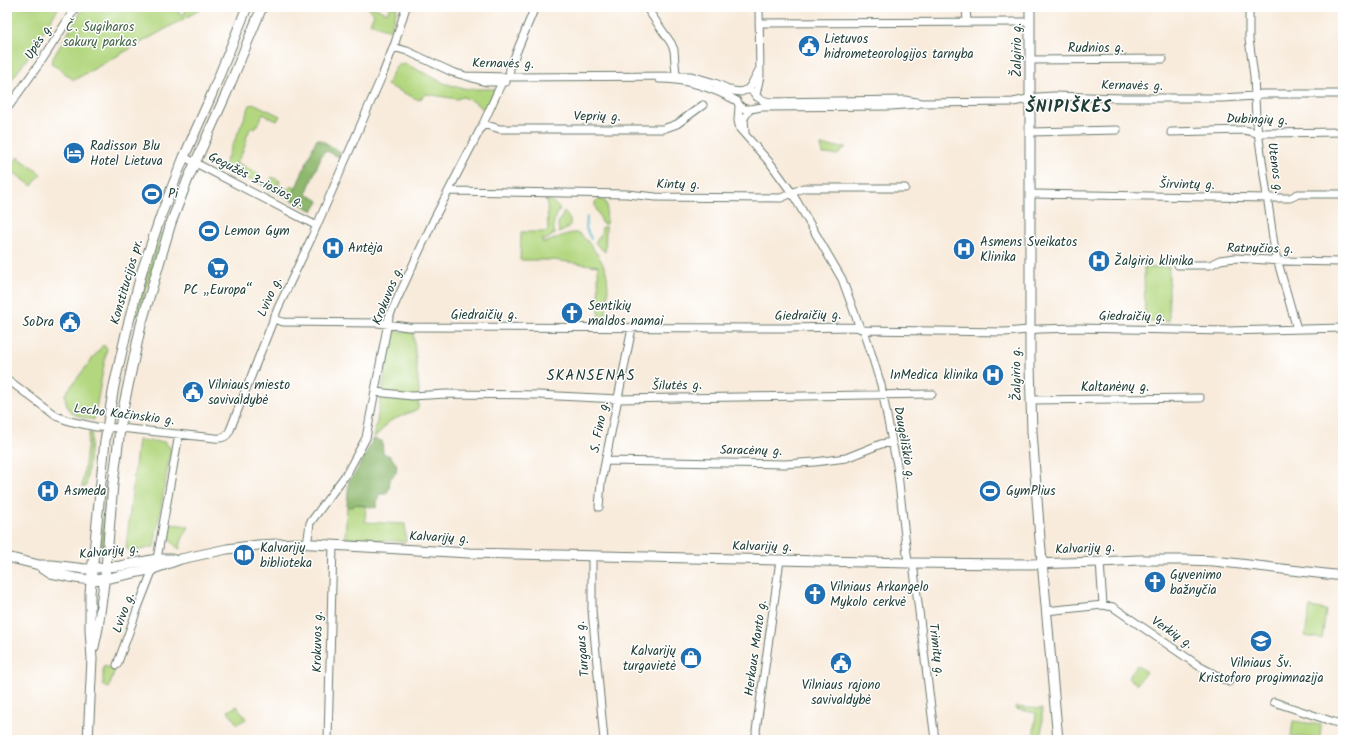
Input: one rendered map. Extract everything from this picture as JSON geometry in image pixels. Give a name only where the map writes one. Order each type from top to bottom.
[{"type":"main road","name":"Konstitucijos pr.","points":[[92,659],[90,630],[91,580],[106,427],[127,329],[142,271],[161,215],[247,7]]},
{"type":"main road","name":"Konstitucijos pr.","points":[[92,659],[98,628],[106,568],[113,484],[120,428],[135,350],[169,230],[262,7]]},
{"type":"main road","name":"Žalgirio g.","points":[[1030,7],[1031,400],[1034,467],[1058,740]]},
{"type":"main road","name":"Kalvarijų g.","points":[[39,565],[51,573],[91,580],[104,579],[153,569],[181,559],[258,544],[306,544],[469,553],[910,563],[1042,564],[1138,560],[1214,561],[1343,576]]},
{"type":"main road","name":"Kalvarijų g.","points":[[7,558],[39,565],[52,565],[76,569],[106,568],[157,559],[181,559]]},
{"type":"main road","points":[[88,740],[92,659]]},
{"type":"street","name":"Upės g.","points":[[7,109],[42,60],[76,7]]},
{"type":"street","name":"Lvivo g.","points":[[179,434],[220,439],[226,436],[237,414],[273,319],[317,226],[382,76],[406,7]]},
{"type":"street","points":[[509,77],[510,68],[535,7]]},
{"type":"street","points":[[646,7],[671,43],[675,55],[676,75]]},
{"type":"street","points":[[745,133],[744,118],[757,103],[756,96],[760,76],[759,7]]},
{"type":"street","points":[[966,7],[966,22]]},
{"type":"street","name":"Utenos g.","points":[[1249,7],[1249,39],[1254,76],[1258,133],[1277,260],[1297,329]]},
{"type":"street","points":[[759,23],[1030,22]]},
{"type":"street","points":[[393,47],[407,51],[452,72],[465,76]]},
{"type":"street","name":"Rudnios g.","points":[[1030,60],[1163,59]]},
{"type":"street","points":[[738,103],[738,96],[751,85],[759,70]]},
{"type":"street","name":"Kernavės g.","points":[[465,76],[509,77],[676,75],[699,77],[730,90],[752,91],[762,100],[770,102],[905,100],[922,103],[1012,102],[1038,97],[1054,96],[1223,98],[1255,96],[1261,94],[1343,94]]},
{"type":"street","name":"Kernavės g.","points":[[465,76],[486,82],[669,80],[688,82],[708,88],[738,103],[744,109],[891,106],[922,103]]},
{"type":"street","name":"Krokuvos g.","points":[[306,544],[310,523],[347,473],[366,438],[389,317],[502,82]]},
{"type":"street","name":"Daugėliškio g.","points":[[738,103],[738,124],[740,129],[771,164],[792,193],[839,274],[862,329],[883,396],[897,465],[910,563]]},
{"type":"street","name":"Veprių g.","points":[[483,124],[500,128],[663,129],[677,124],[703,104]]},
{"type":"street","points":[[1030,132],[1117,130]]},
{"type":"street","name":"Dubingių g.","points":[[1171,132],[1244,130],[1258,133],[1343,132]]},
{"type":"street","name":"Gegužės 3-iosios g.","points":[[184,157],[317,226]]},
{"type":"street","name":"Kintų g.","points":[[449,191],[627,194],[656,197],[781,198],[803,188],[905,188]]},
{"type":"street","name":"Širvintų g.","points":[[1030,194],[1268,198],[1290,198],[1298,194],[1343,194]]},
{"type":"street","name":"Ratnyčios g.","points":[[1178,265],[1210,265],[1220,260],[1235,258],[1343,262]]},
{"type":"street","name":"Giedraičių g.","points":[[273,319],[283,322],[367,323],[408,327],[862,329],[1005,332],[1104,328],[1230,331],[1343,328]]},
{"type":"street","name":"S. Fino g.","points":[[599,507],[601,483],[632,328]]},
{"type":"street","name":"Lecho Kačinskio g.","points":[[7,379],[61,418],[76,423],[179,434]]},
{"type":"street","name":"Šilutės g.","points":[[375,392],[412,396],[446,394],[538,395],[618,399],[883,396],[932,394]]},
{"type":"street","name":"Kaltanėnų g.","points":[[1031,400],[1200,398]]},
{"type":"street","points":[[157,559],[179,434]]},
{"type":"street","name":"Saracėnų g.","points":[[606,461],[783,464],[815,462],[846,458],[881,444],[892,442]]},
{"type":"street","name":"Krokuvos g.","points":[[328,740],[333,545]]},
{"type":"street","name":"Turgaus g.","points":[[592,556],[592,610],[604,740]]},
{"type":"street","name":"Herkaus Manto g.","points":[[757,740],[756,731],[780,560]]},
{"type":"street","points":[[1046,611],[1103,605],[1100,562]]},
{"type":"street","name":"Trimitų g.","points":[[910,563],[935,740]]},
{"type":"street","name":"Lvivo g.","points":[[117,665],[136,610],[153,569]]},
{"type":"street","name":"Verkių g.","points":[[1103,605],[1114,607],[1199,666],[1229,682]]},
{"type":"street","points":[[1274,702],[1343,725]]},
{"type":"green space","points":[[7,7],[59,7],[26,60],[7,86]]},
{"type":"green space","name":"Č. Sugiharos sakurų parkas","points":[[84,7],[170,7],[184,15],[187,7],[205,7],[74,80],[51,63]]},
{"type":"green space","points":[[367,7],[373,7],[387,13],[390,7],[397,7],[394,20],[389,30],[370,23],[374,14]]},
{"type":"green space","points":[[404,63],[444,83],[457,87],[469,89],[495,89],[486,111],[474,102],[463,97],[457,99],[426,94],[419,100],[387,85],[395,68]]},
{"type":"green space","points":[[255,104],[280,116],[277,121],[263,114],[255,129],[251,127],[241,156],[230,169],[224,165],[250,105]]},
{"type":"green space","points":[[319,139],[341,152],[339,157],[327,151],[323,152],[306,194],[319,202],[313,211],[294,201],[292,197],[316,140]]},
{"type":"green space","points":[[821,146],[846,147],[838,155],[823,154]]},
{"type":"green space","points":[[18,157],[41,174],[32,186],[9,169]]},
{"type":"green space","points":[[237,163],[258,173],[259,184],[233,171]]},
{"type":"green space","points":[[272,177],[280,181],[278,185],[289,190],[291,185],[296,187],[292,199],[294,201],[261,185],[262,182],[268,185]]},
{"type":"green space","points":[[545,198],[550,199],[560,209],[554,221],[555,235],[552,234],[552,236],[545,240],[542,239],[543,243],[572,233],[580,234],[598,255],[606,271],[608,299],[601,299],[602,304],[607,304],[604,324],[599,323],[598,266],[553,260],[520,260],[521,232],[546,232],[548,230],[547,201]]},
{"type":"green space","points":[[599,199],[605,201],[607,206],[606,224],[602,224],[596,207],[595,202]]},
{"type":"green space","points":[[564,212],[570,221],[570,224],[567,229],[559,233],[558,223]]},
{"type":"green space","points":[[602,227],[606,227],[605,252],[595,243],[601,233]]},
{"type":"green space","points":[[160,232],[163,233],[138,316],[135,316]]},
{"type":"green space","points":[[1169,267],[1169,321],[1145,322],[1144,268]]},
{"type":"green space","points":[[393,331],[413,332],[419,390],[418,409],[390,421],[374,438],[392,333]]},
{"type":"green space","points":[[103,345],[107,348],[94,420],[73,413],[67,406],[65,394]]},
{"type":"green space","points":[[89,433],[92,433],[86,487],[82,487]]},
{"type":"green space","points":[[372,439],[382,441],[383,453],[390,456],[397,465],[396,473],[390,479],[389,489],[386,494],[379,494],[376,508],[357,504],[351,507],[347,506],[349,479],[355,474],[371,444]]},
{"type":"green space","points":[[138,440],[165,442],[171,449],[154,547],[130,552],[126,548]]},
{"type":"green space","points":[[110,444],[112,444],[103,551],[100,551]]},
{"type":"green space","points":[[357,504],[366,507],[365,522],[405,524],[406,542],[345,538],[347,506],[351,507]]},
{"type":"green space","points":[[170,524],[189,526],[182,539],[180,549],[172,542],[170,538]]},
{"type":"green space","points":[[1310,607],[1326,610],[1322,639],[1305,636]]},
{"type":"green space","points":[[1137,665],[1146,672],[1137,684],[1128,678]]},
{"type":"green space","points":[[103,666],[115,669],[109,688],[103,685]]},
{"type":"green space","points":[[237,706],[246,719],[237,724],[228,711]]},
{"type":"green space","points":[[1015,707],[1042,709],[1042,740],[1033,740],[1036,713],[1015,709]]},
{"type":"green space","points":[[1293,721],[1321,725],[1320,739],[1291,736]]},
{"type":"waterway","points":[[587,217],[586,228],[591,239]]},
{"type":"place","name":"Lietuvos hidrometeorologijos tarnyba","points":[[809,46]]},
{"type":"place","name":"Radisson Blu Hotel Lietuva","points":[[74,153]]},
{"type":"place","name":"Pi","points":[[152,194]]},
{"type":"place","name":"Lemon Gym","points":[[209,231]]},
{"type":"place","name":"Antėja","points":[[333,248]]},
{"type":"place","name":"Asmens Sveikatos Klinika","points":[[964,249]]},
{"type":"place","name":"Žalgirio klinika","points":[[1099,261]]},
{"type":"place","name":"PC „Europa“","points":[[218,268]]},
{"type":"place","name":"Sentikių maldos namai","points":[[572,313]]},
{"type":"place","name":"SoDra","points":[[70,322]]},
{"type":"place","name":"InMedica klinika","points":[[993,375]]},
{"type":"place","name":"Vilniaus miesto savivaldybė","points":[[193,392]]},
{"type":"place","name":"Asmeda","points":[[48,491]]},
{"type":"place","name":"GymPlius","points":[[990,491]]},
{"type":"place","name":"Kalvarijų biblioteka","points":[[244,555]]},
{"type":"place","name":"Gyvenimo bažnyčia","points":[[1155,582]]},
{"type":"place","name":"Vilniaus Arkangelo Mykolo cerkvė","points":[[815,594]]},
{"type":"place","name":"Vilniaus Šv. Kristoforo progimnazija","points":[[1261,641]]},
{"type":"place","name":"Kalvarijų turgavietė","points":[[691,658]]},
{"type":"place","name":"Vilniaus rajono savivaldybė","points":[[841,663]]},
{"type":"district","name":"ŠNIPIŠKĖS","points":[[1069,107]]},
{"type":"district","name":"SKANSENAS","points":[[591,376]]}]
